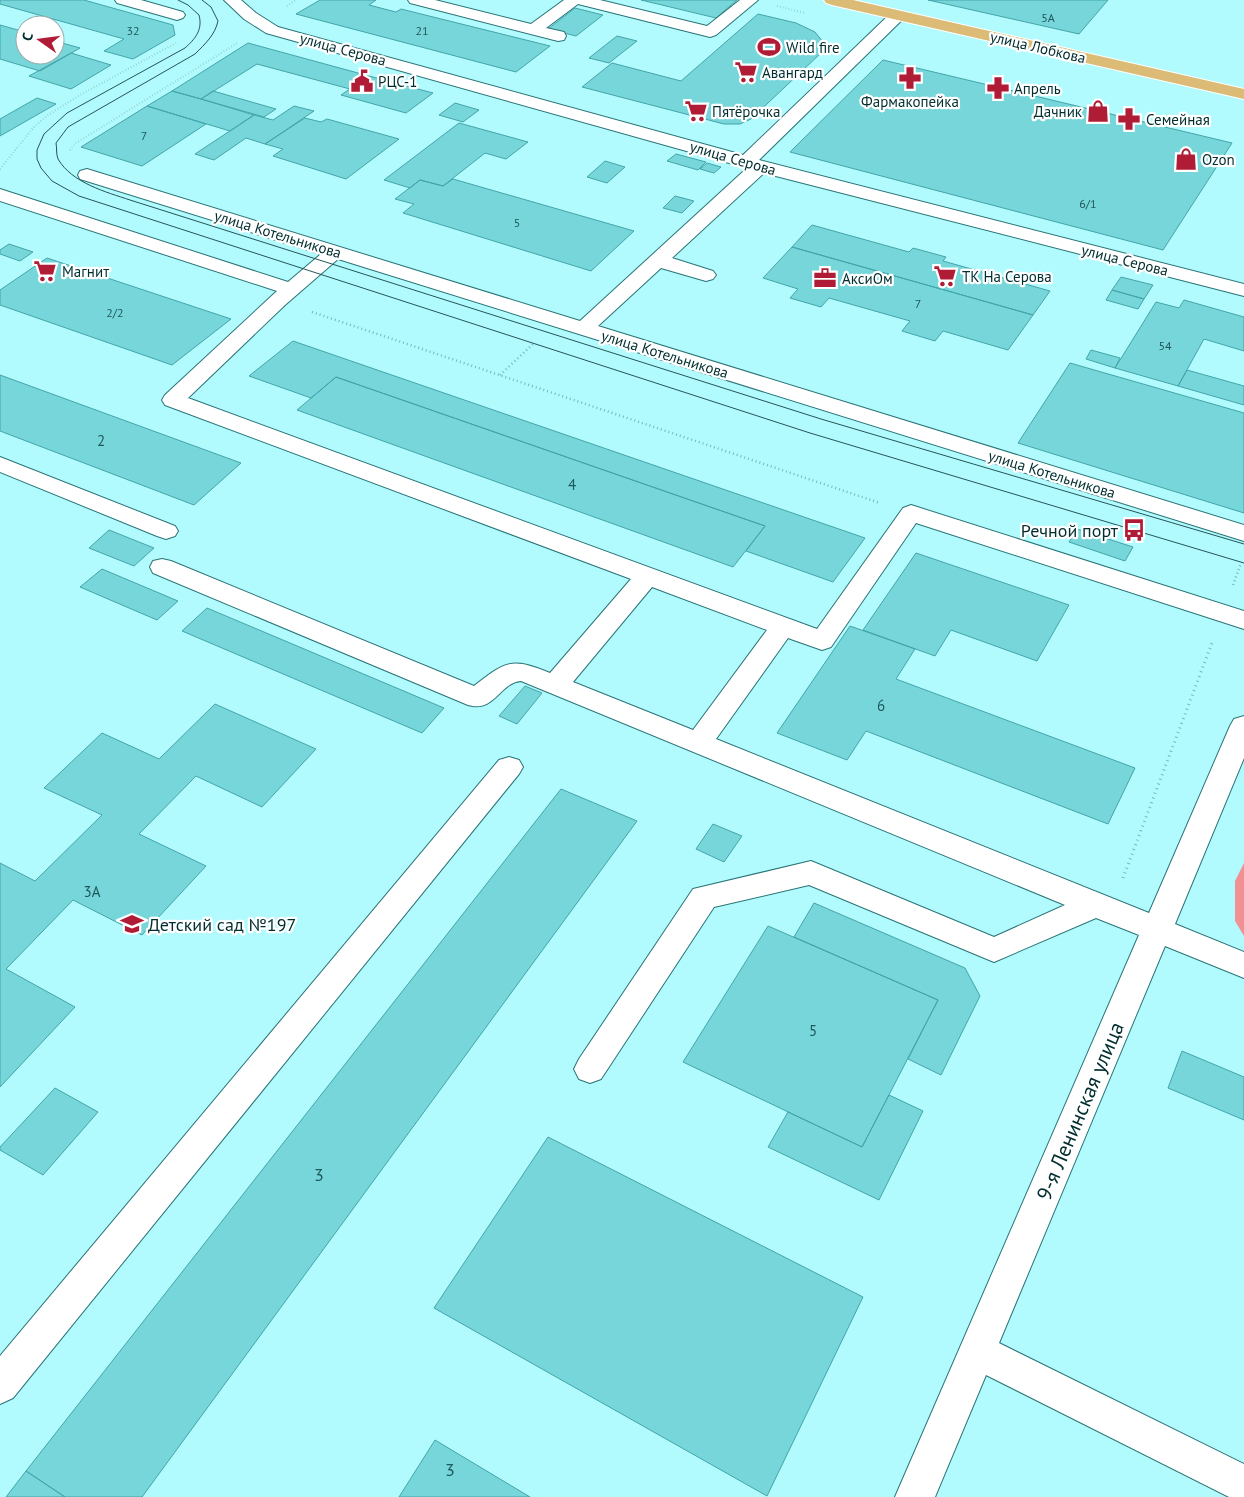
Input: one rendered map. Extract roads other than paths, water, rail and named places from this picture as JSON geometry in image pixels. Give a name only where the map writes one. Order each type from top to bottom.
[{"type":"main road","name":"улица Лобкова","points":[[832,0],[1244,94]]},
{"type":"street","points":[[123,0],[177,15]]},
{"type":"street","name":"улица Серова","points":[[232,0],[250,16],[272,30],[753,164],[1244,290]]},
{"type":"street","points":[[416,0],[558,36]]},
{"type":"street","points":[[533,30],[574,0]]},
{"type":"street","points":[[580,0],[710,32],[750,0]]},
{"type":"street","points":[[583,328],[657,260],[898,15]]},
{"type":"street","name":"улица Котельникова","points":[[87,175],[1244,533]]},
{"type":"street","points":[[0,195],[285,295]]},
{"type":"street","points":[[335,252],[285,295],[173,400],[822,641],[911,514],[1234,617]]},
{"type":"street","points":[[657,260],[706,275]]},
{"type":"street","points":[[0,464],[166,531]]},
{"type":"street","points":[[162,568],[477,698],[508,673],[523,672],[1244,965]]},
{"type":"street","points":[[555,685],[647,576]]},
{"type":"street","points":[[698,743],[783,626]]},
{"type":"street","name":"9-я Ленинская улица","points":[[915,1497],[1244,726]]},
{"type":"street","points":[[0,1385],[509,767]]},
{"type":"street","points":[[590,1069],[704,897],[811,873],[994,950],[1103,908]]},
{"type":"street","points":[[977,1351],[1244,1484]]},
{"type":"tram line","points":[[178,0],[188,5],[199,15],[200,25],[195,38],[185,48],[67,113],[44,134],[37,150],[37,159],[41,168],[52,181],[79,196],[810,433],[1244,563]]},
{"type":"tram line","points":[[202,0],[211,7],[218,21],[212,35],[195,54],[68,127],[56,143],[58,159],[72,174],[90,186],[111,194],[821,419],[1244,544]]},
{"type":"place","name":"Wild fire","points":[[769,47]]},
{"type":"place","name":"Авангард","points":[[746,72]]},
{"type":"place","name":"Фармакопейка","points":[[910,78]]},
{"type":"place","name":"РЦС-1","points":[[362,81]]},
{"type":"place","name":"Апрель","points":[[998,88]]},
{"type":"place","name":"Пятёрочка","points":[[696,111]]},
{"type":"place","name":"Дачник","points":[[1098,111]]},
{"type":"place","name":"Семейная","points":[[1129,119]]},
{"type":"place","name":"Ozon","points":[[1186,159]]},
{"type":"place","name":"Магнит","points":[[45,271]]},
{"type":"place","name":"ТК На Серова","points":[[945,276]]},
{"type":"place","name":"АксиОм","points":[[825,278]]},
{"type":"place","name":"Речной порт","points":[[1134,530]]},
{"type":"place","name":"Детский сад №197","points":[[132,924]]}]
